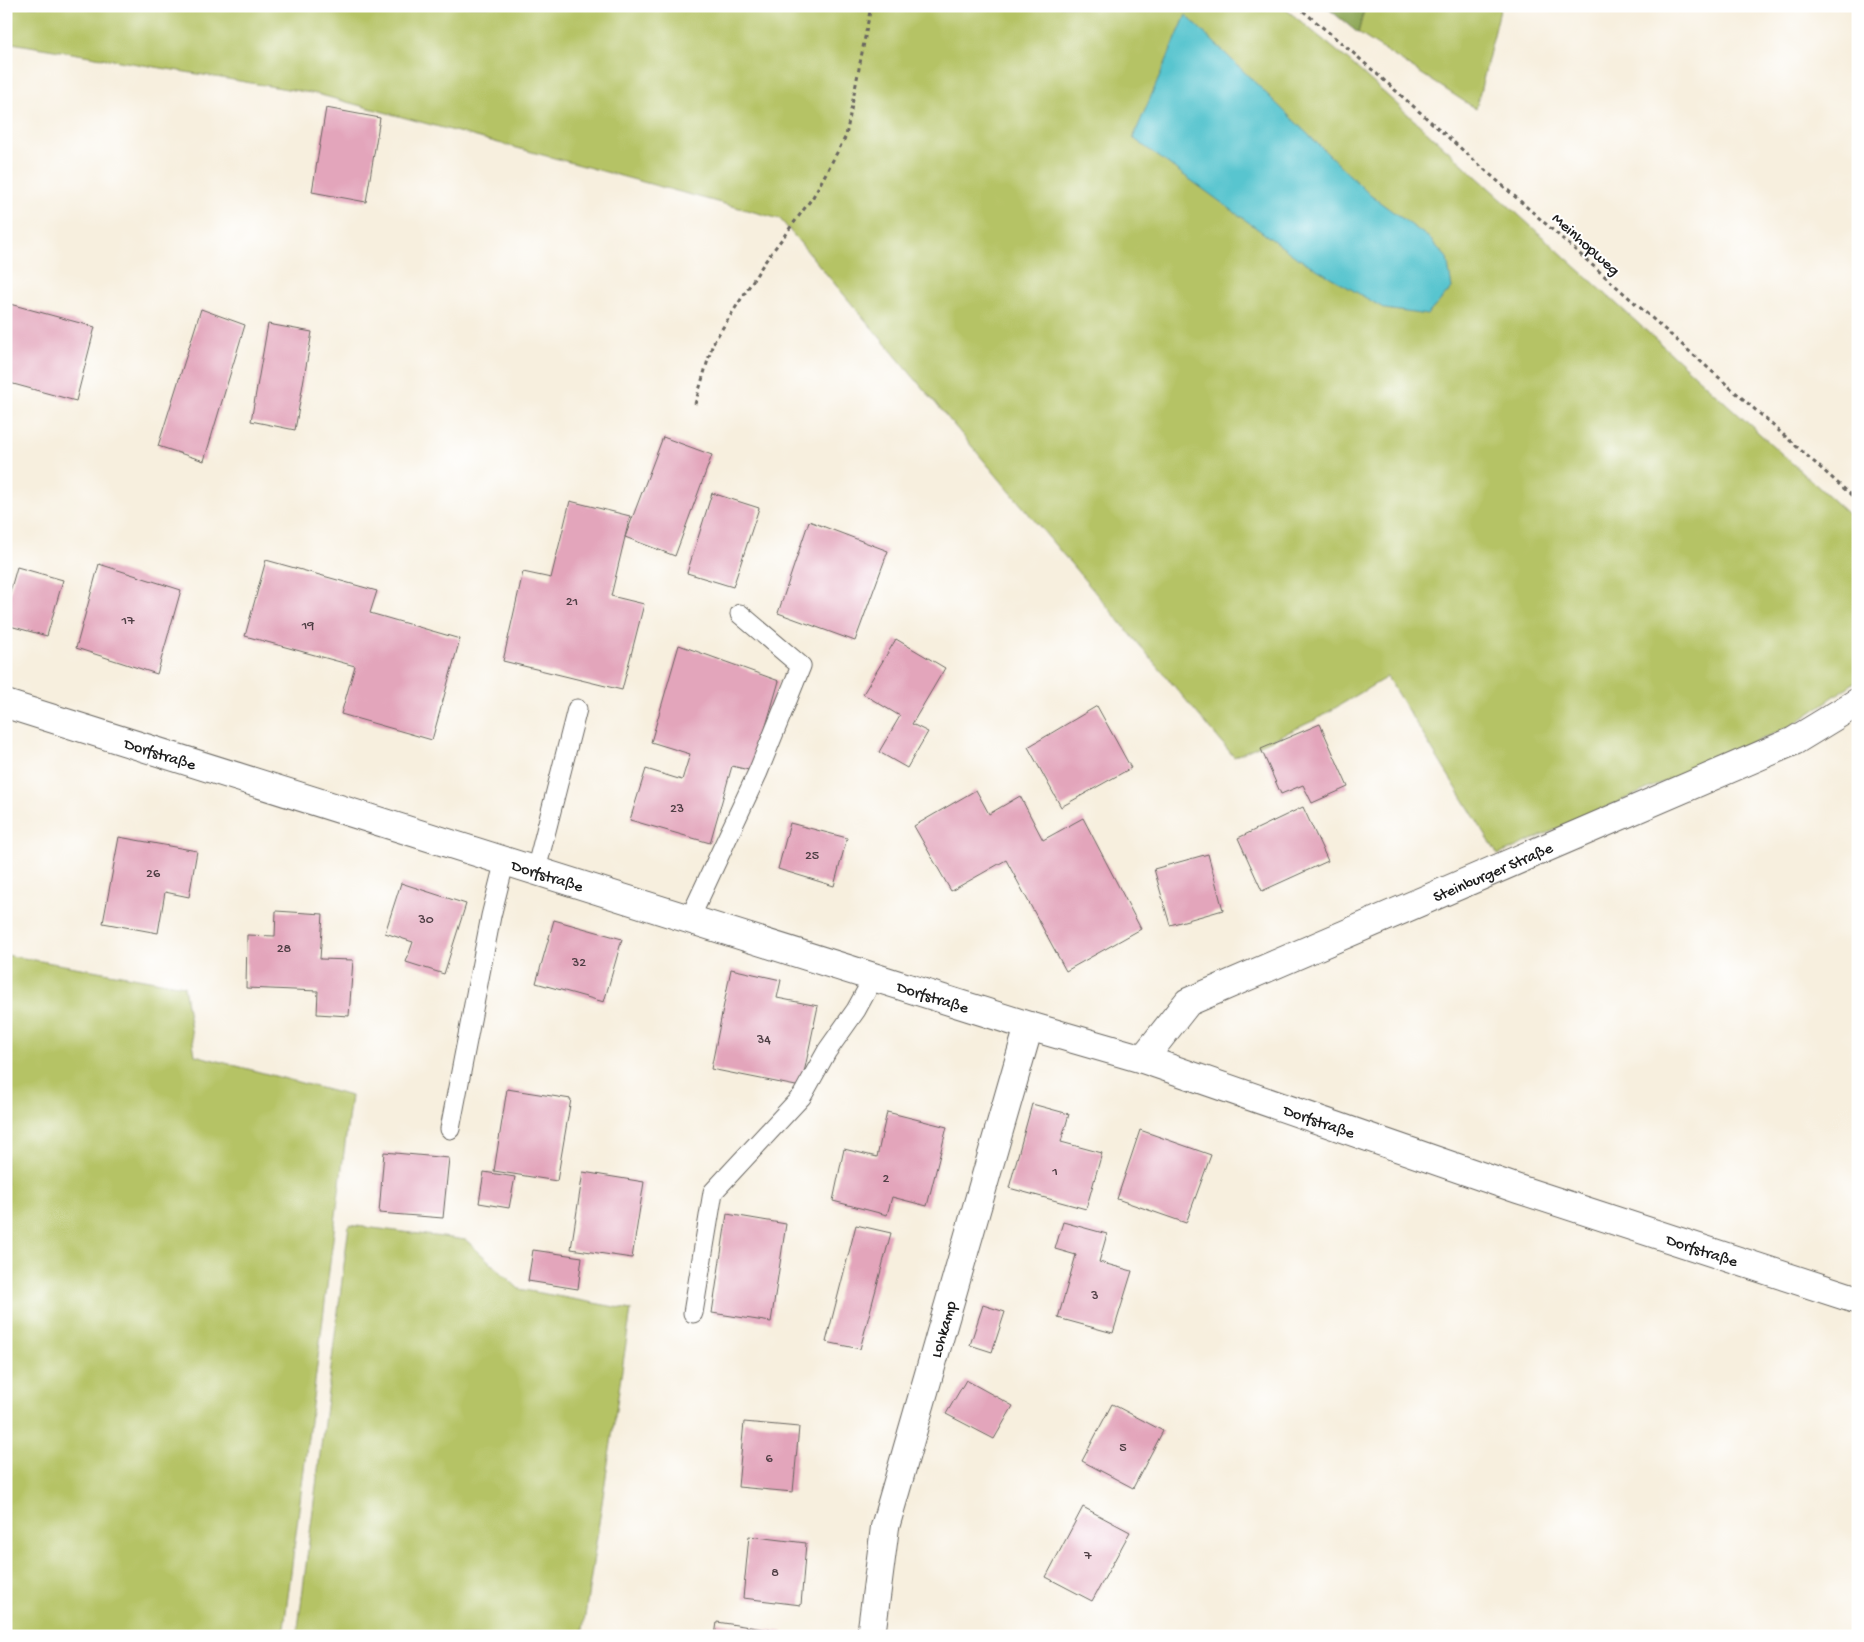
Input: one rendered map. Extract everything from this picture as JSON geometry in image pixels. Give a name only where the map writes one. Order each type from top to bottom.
[{"type":"street","name":"Steinburger Straße","points":[[1143,1059],[1188,1002],[1794,741],[1858,702]]},
{"type":"street","name":"Dorfstraße","points":[[6,704],[1029,1026],[1143,1059],[1518,1189],[1858,1300]]},
{"type":"street","name":"Lohkamp","points":[[871,1636],[885,1527],[1029,1026]]},
{"type":"lane","points":[[690,918],[758,772],[801,666],[740,614]]},
{"type":"lane","points":[[536,870],[577,709]]},
{"type":"lane","points":[[450,1129],[491,916],[505,860]]},
{"type":"lane","points":[[694,1313],[713,1192],[802,1096],[827,1051],[856,1010],[874,977]]},
{"type":"path","points":[[695,404],[713,343],[764,264],[813,196],[846,136],[871,6]]},
{"type":"path","name":"Meinhopweg","points":[[1297,6],[1351,51],[1858,502]]},
{"type":"green space","points":[[6,6],[1282,6],[1348,60],[1858,523],[1858,680],[1791,726],[1498,855],[1387,677],[1315,720],[1234,757],[780,219],[317,94],[6,42]]},
{"type":"green space","points":[[1325,6],[1365,6],[1358,33]]},
{"type":"green space","points":[[1365,6],[1501,6],[1476,109],[1358,33]]},
{"type":"green space","points":[[6,955],[184,986],[195,1055],[351,1096],[283,1636],[6,1636]]},
{"type":"green space","points":[[349,1225],[466,1240],[519,1289],[631,1310],[582,1636],[297,1636]]},
{"type":"water","points":[[1186,15],[1370,195],[1429,238],[1447,258],[1452,288],[1427,315],[1385,309],[1296,257],[1133,138]]},
{"type":"building","points":[[326,108],[380,118],[366,202],[312,192]]},
{"type":"building","points":[[6,303],[95,327],[76,401],[6,382]]},
{"type":"building","points":[[201,309],[245,325],[204,461],[158,446]]},
{"type":"building","points":[[268,324],[312,332],[295,430],[251,421]]},
{"type":"building","points":[[663,437],[712,455],[675,556],[625,537]]},
{"type":"building","points":[[712,493],[759,508],[733,587],[687,573]]},
{"type":"building","points":[[570,501],[630,516],[611,596],[644,604],[622,690],[503,661],[523,572],[551,578]]},
{"type":"building","points":[[809,521],[888,551],[855,641],[778,613]]},
{"type":"building","points":[[266,560],[377,591],[370,613],[460,639],[432,740],[341,714],[355,666],[245,636]]},
{"type":"building","points":[[99,564],[181,590],[157,674],[76,648]]},
{"type":"building","points":[[17,567],[63,580],[47,636],[6,625],[6,606]]},
{"type":"building","points":[[896,639],[945,668],[912,724],[928,732],[907,768],[879,752],[900,716],[863,694]]},
{"type":"building","points":[[679,645],[779,681],[753,771],[732,766],[710,843],[630,820],[646,769],[682,780],[690,754],[651,742]]},
{"type":"building","points":[[1097,706],[1131,768],[1061,807],[1028,747]]},
{"type":"building","points":[[1320,724],[1348,787],[1312,803],[1303,785],[1281,794],[1261,749]]},
{"type":"building","points":[[976,790],[989,814],[1020,796],[1043,840],[1083,818],[1141,929],[1066,971],[1006,860],[951,891],[914,826]]},
{"type":"building","points":[[1303,807],[1328,861],[1262,891],[1238,838]]},
{"type":"building","points":[[790,823],[847,838],[834,886],[778,869]]},
{"type":"building","points":[[119,837],[197,851],[189,897],[165,892],[158,933],[103,923]]},
{"type":"building","points":[[1208,854],[1223,910],[1170,925],[1154,869]]},
{"type":"building","points":[[401,883],[466,904],[444,974],[406,962],[413,942],[385,933]]},
{"type":"building","points":[[276,911],[323,914],[320,959],[353,960],[349,1016],[317,1014],[318,991],[246,988],[247,935],[275,936]]},
{"type":"building","points":[[554,920],[622,939],[604,1002],[536,983]]},
{"type":"building","points":[[731,969],[781,980],[777,998],[818,1006],[801,1087],[711,1069]]},
{"type":"building","points":[[507,1089],[571,1099],[557,1181],[494,1171]]},
{"type":"building","points":[[1032,1104],[1069,1114],[1061,1142],[1102,1153],[1086,1209],[1009,1188]]},
{"type":"building","points":[[887,1112],[947,1127],[927,1206],[892,1197],[887,1215],[833,1201],[844,1149],[877,1157]]},
{"type":"building","points":[[1140,1130],[1211,1155],[1186,1223],[1117,1199]]},
{"type":"building","points":[[384,1152],[449,1158],[443,1218],[379,1213]]},
{"type":"building","points":[[484,1172],[515,1177],[509,1208],[479,1203]]},
{"type":"building","points":[[583,1172],[644,1182],[632,1258],[571,1249]]},
{"type":"building","points":[[727,1214],[786,1224],[771,1322],[712,1313]]},
{"type":"building","points":[[1063,1222],[1107,1234],[1099,1262],[1132,1271],[1113,1333],[1058,1318],[1076,1255],[1055,1249]]},
{"type":"building","points":[[856,1225],[891,1233],[860,1349],[826,1342]]},
{"type":"building","points":[[533,1250],[582,1257],[578,1289],[528,1281]]},
{"type":"building","points":[[983,1305],[1005,1312],[992,1352],[970,1345]]},
{"type":"building","points":[[966,1380],[1013,1406],[994,1439],[946,1414]]},
{"type":"building","points":[[1112,1404],[1163,1431],[1133,1488],[1082,1461]]},
{"type":"building","points":[[744,1422],[799,1427],[793,1492],[738,1487]]},
{"type":"building","points":[[1083,1507],[1130,1532],[1092,1601],[1046,1577]]},
{"type":"building","points":[[749,1536],[806,1543],[801,1605],[743,1598]]},
{"type":"building","points":[[717,1622],[783,1632],[782,1636],[715,1636]]}]
